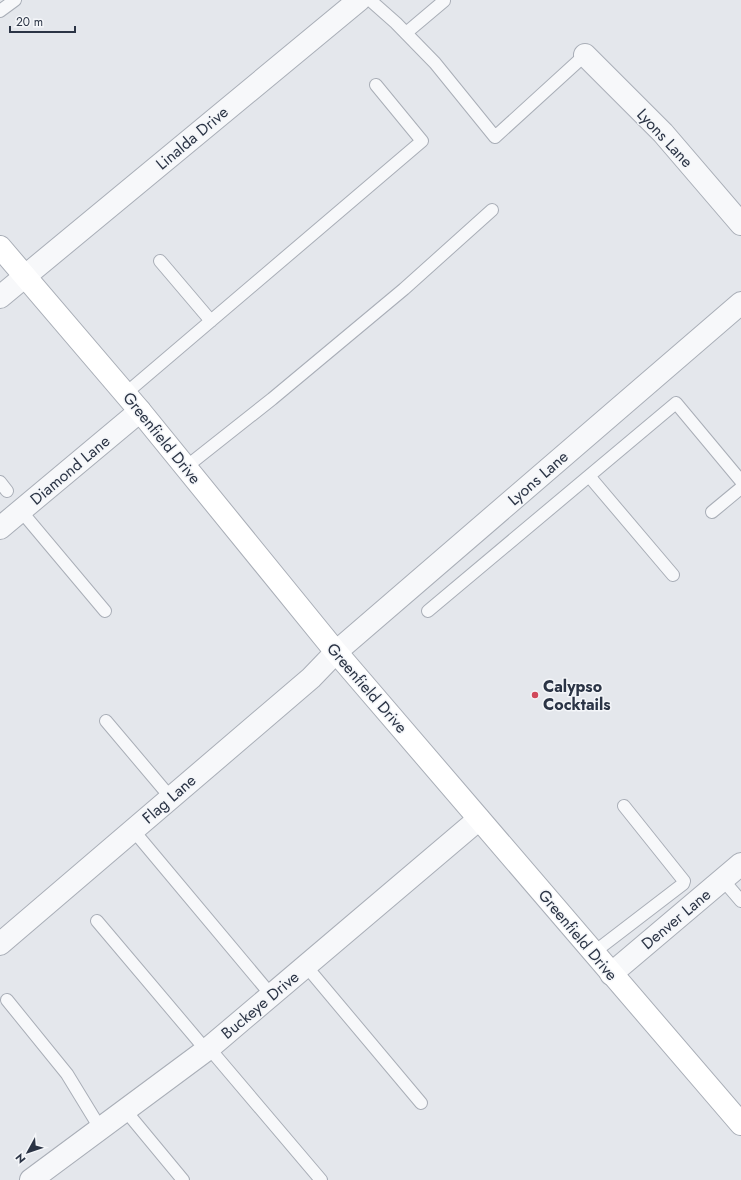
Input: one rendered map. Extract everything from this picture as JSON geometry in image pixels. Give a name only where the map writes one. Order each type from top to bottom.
[{"type":"main road","name":"Greenfield Drive","points":[[0,247],[140,411],[336,652],[741,1124]]},
{"type":"street","name":"Linalda Drive","points":[[0,297],[359,0]]},
{"type":"street","name":"Lyons Lane","points":[[585,55],[663,133],[741,224]]},
{"type":"street","name":"Lyons Lane","points":[[336,652],[741,303]]},
{"type":"street","name":"Diamond Lane","points":[[0,528],[140,411]]},
{"type":"street","name":"Flag Lane","points":[[0,944],[311,678],[336,652]]},
{"type":"street","name":"Buckeye Drive","points":[[36,1178],[100,1128],[207,1049],[272,996],[479,819]]},
{"type":"street","name":"Denver Lane","points":[[612,974],[741,864]]},
{"type":"lane","points":[[0,12],[15,0]]},
{"type":"lane","points":[[370,0],[406,33],[435,63],[495,137],[585,55]]},
{"type":"lane","points":[[406,33],[444,1],[443,0]]},
{"type":"lane","points":[[125,394],[422,141],[376,85]]},
{"type":"lane","points":[[186,467],[272,399],[404,289],[492,210]]},
{"type":"lane","points":[[160,261],[211,321]]},
{"type":"lane","points":[[428,611],[676,403],[741,481]]},
{"type":"lane","points":[[589,476],[673,575]]},
{"type":"lane","points":[[712,512],[741,488]]},
{"type":"lane","points":[[21,511],[106,611]]},
{"type":"lane","points":[[106,721],[171,798]]},
{"type":"lane","points":[[593,953],[683,884],[684,881],[624,806]]},
{"type":"lane","points":[[134,830],[272,996]]},
{"type":"lane","points":[[723,880],[741,901]]},
{"type":"lane","points":[[97,921],[321,1180]]},
{"type":"lane","points":[[306,966],[421,1103]]},
{"type":"lane","points":[[7,1000],[67,1074],[100,1128]]},
{"type":"lane","points":[[125,1110],[183,1180]]},
{"type":"place","name":"Calypso Cocktails","points":[[535,695]]}]
